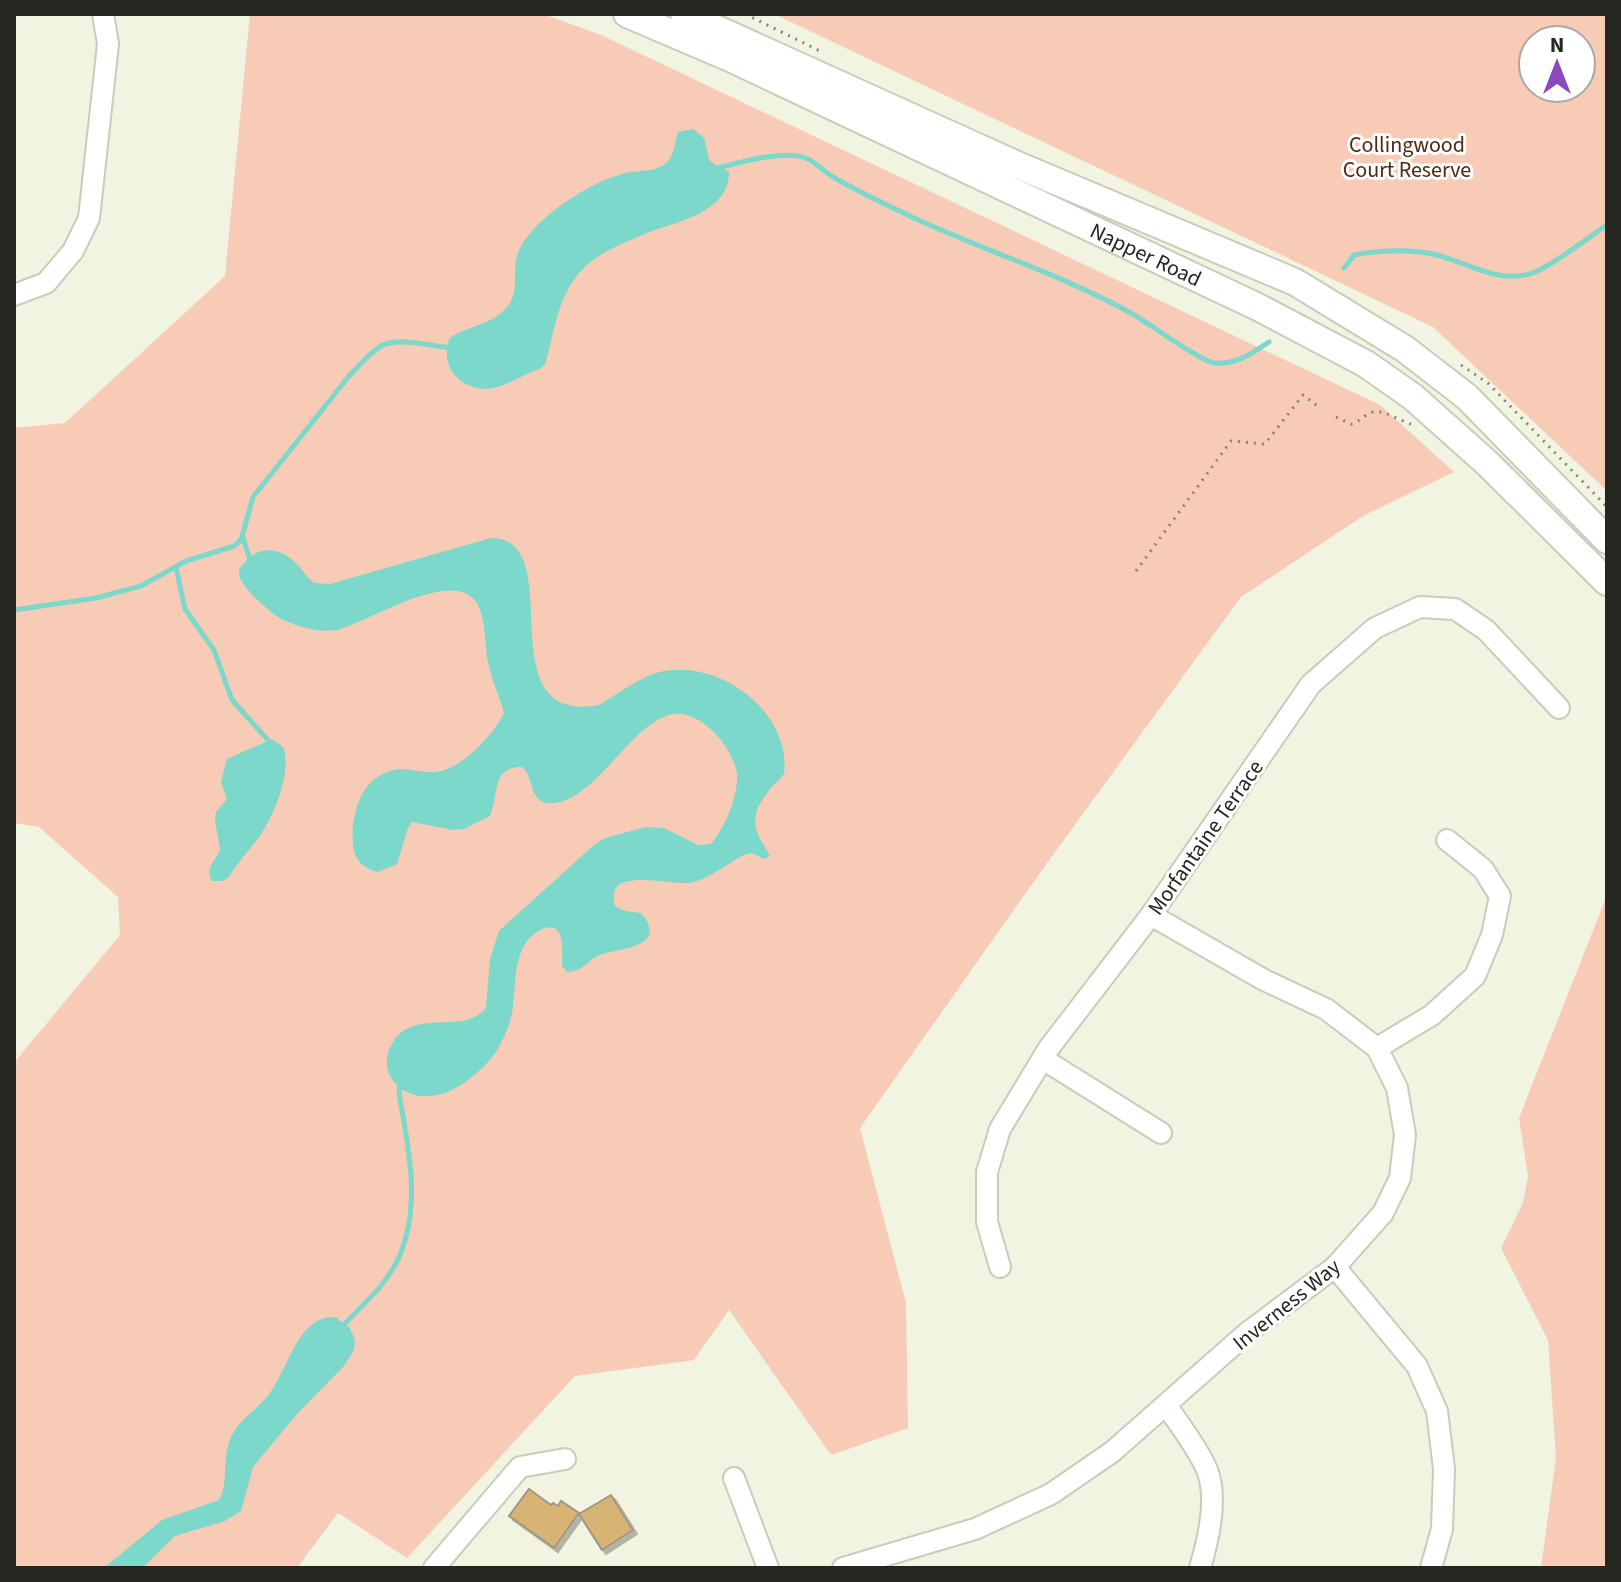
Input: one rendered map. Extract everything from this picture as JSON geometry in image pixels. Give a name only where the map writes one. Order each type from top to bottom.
[{"type":"main road","name":"Napper Road","points":[[627,14],[730,58],[1258,307],[1366,364],[1413,397],[1487,463],[1607,582]]},
{"type":"main road","name":"Napper Road","points":[[684,14],[1015,164],[1295,282],[1405,349],[1467,397],[1607,540]]},
{"type":"street","points":[[14,295],[46,283],[73,251],[89,218],[108,44],[103,14]]},
{"type":"street","name":"Morfantaine Terrace","points":[[1000,1267],[987,1222],[987,1172],[1000,1129],[1043,1059],[1151,915],[1311,684],[1375,628],[1420,607],[1455,609],[1486,630],[1559,708]]},
{"type":"street","points":[[1377,1048],[1432,1015],[1475,976],[1492,935],[1500,896],[1483,869],[1447,840]]},
{"type":"street","name":"Inverness Way","points":[[843,1568],[874,1564],[975,1529],[1051,1494],[1112,1452],[1247,1333],[1335,1267],[1383,1213],[1400,1178],[1405,1135],[1397,1088],[1377,1048],[1326,1009],[1264,980],[1151,915]]},
{"type":"street","points":[[1043,1059],[1161,1133]]},
{"type":"street","points":[[1335,1267],[1417,1366],[1437,1411],[1444,1469],[1442,1529],[1431,1568]]},
{"type":"street","points":[[1167,1406],[1207,1471],[1211,1506],[1207,1543],[1200,1568]]},
{"type":"street","points":[[434,1568],[520,1467],[565,1459]]},
{"type":"street","points":[[734,1478],[768,1568]]},
{"type":"path","points":[[1136,571],[1231,441],[1265,444],[1303,395],[1320,408]]},
{"type":"path","points":[[1336,417],[1351,424],[1378,411],[1419,426]]},
{"type":"green space","points":[[250,14],[543,14],[601,35],[1380,405],[1454,472],[1363,516],[1241,597],[1047,863],[860,1128],[906,1303],[908,1428],[831,1455],[729,1310],[694,1360],[575,1376],[407,1558],[338,1513],[297,1568],[14,1568],[14,1063],[120,935],[118,897],[39,827],[14,823],[14,428],[65,423],[225,276]]},
{"type":"green space","name":"Collingwood Court Reserve","points":[[774,14],[1607,14],[1607,491],[1433,327]]},
{"type":"green space","points":[[1607,895],[1607,1568],[1541,1568],[1556,1458],[1548,1340],[1501,1248],[1523,1203],[1528,1176],[1519,1118]]},
{"type":"water","points":[[693,129],[704,138],[709,160],[729,172],[721,197],[700,213],[622,244],[597,257],[583,269],[562,302],[545,365],[489,389],[473,387],[459,379],[449,367],[447,359],[449,339],[500,314],[511,302],[516,260],[523,243],[536,226],[567,201],[601,182],[663,165],[672,154],[678,132]]},
{"type":"water","points":[[491,538],[514,546],[526,567],[535,661],[545,688],[564,704],[599,705],[653,674],[676,670],[700,672],[744,692],[762,709],[775,728],[783,750],[784,774],[762,800],[756,815],[757,832],[770,856],[764,859],[752,853],[744,855],[694,882],[642,880],[619,885],[614,893],[615,906],[641,913],[650,933],[646,940],[600,955],[577,970],[567,972],[562,966],[561,939],[555,928],[540,930],[531,936],[520,954],[510,1022],[493,1056],[477,1072],[444,1093],[414,1095],[396,1084],[390,1075],[388,1054],[393,1042],[402,1032],[414,1026],[465,1020],[486,1008],[490,959],[499,931],[605,838],[646,827],[664,828],[698,845],[711,844],[728,815],[737,783],[732,759],[716,734],[693,717],[669,715],[640,733],[599,776],[569,799],[554,803],[540,800],[522,767],[512,768],[505,771],[498,783],[490,816],[464,829],[453,830],[412,822],[397,864],[378,872],[361,864],[356,858],[352,835],[358,803],[368,785],[392,770],[435,772],[455,765],[484,741],[504,713],[490,672],[483,619],[478,605],[467,594],[451,591],[432,593],[337,630],[317,630],[289,623],[271,612],[243,584],[240,569],[256,553],[275,551],[294,561],[314,583],[330,584]]},
{"type":"water","points":[[272,739],[283,747],[286,767],[273,813],[229,877],[223,881],[212,881],[210,868],[220,849],[216,812],[227,799],[221,782],[227,759]]},
{"type":"water","points":[[337,1318],[350,1328],[355,1340],[354,1350],[344,1366],[297,1414],[253,1467],[241,1511],[225,1521],[175,1536],[142,1568],[104,1568],[162,1520],[219,1500],[233,1433],[273,1388],[299,1339],[317,1321]]},
{"type":"building","points":[[529,1489],[551,1505],[558,1506],[561,1501],[579,1513],[554,1548],[509,1516]]},
{"type":"building","points":[[611,1495],[633,1530],[602,1550],[579,1514]]},
{"type":"waterway","points":[[718,168],[776,156],[808,159],[843,183],[914,218],[1105,299],[1207,361],[1222,363],[1236,360],[1269,342]]},
{"type":"waterway","points":[[1344,268],[1354,255],[1409,251],[1441,256],[1494,274],[1521,276],[1553,263],[1607,225]]},
{"type":"waterway","points":[[14,610],[96,598],[141,586],[186,561],[234,546],[241,540],[253,497],[369,355],[383,345],[398,342],[454,348]]},
{"type":"waterway","points":[[243,538],[251,563]]},
{"type":"waterway","points":[[176,568],[185,609],[214,650],[232,700],[268,740]]},
{"type":"waterway","points":[[340,1329],[388,1277],[406,1237],[411,1175],[400,1083]]}]
